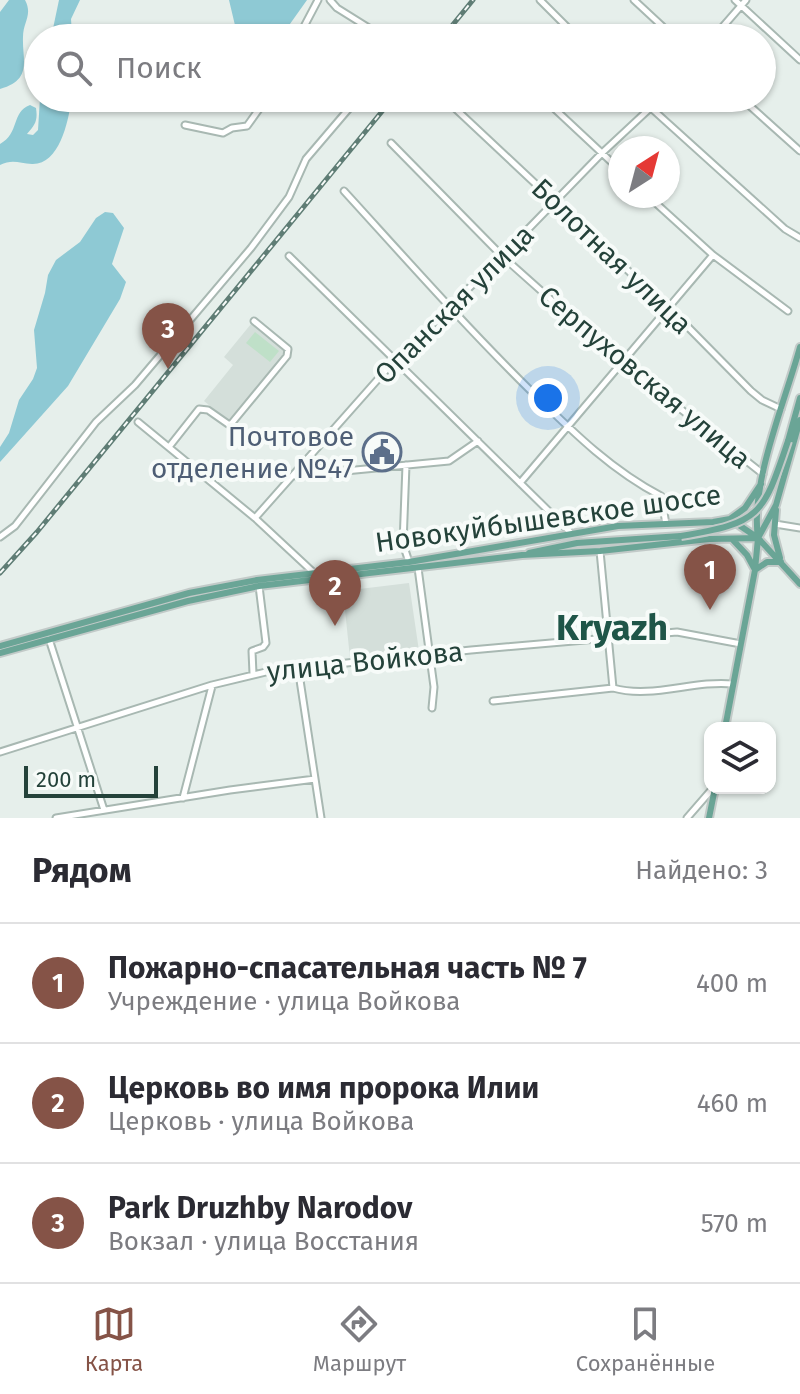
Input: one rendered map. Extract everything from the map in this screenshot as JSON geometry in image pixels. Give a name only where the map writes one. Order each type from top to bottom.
[{"type":"main road","points":[[726,722],[755,570],[756,522],[762,478],[800,347]]},
{"type":"main road","name":"Новокуйбышевское шоссе","points":[[522,555],[577,543],[681,536],[737,524],[754,513],[771,491],[800,398]]},
{"type":"main road","points":[[781,562],[774,535],[776,505],[800,420]]},
{"type":"main road","points":[[762,478],[771,489],[781,484]]},
{"type":"main road","name":"Новокуйбышевское шоссе","points":[[0,646],[189,593],[313,572],[409,562],[570,532],[730,519],[745,508],[762,478]]},
{"type":"main road","points":[[758,538],[776,505]]},
{"type":"main road","points":[[730,519],[758,538],[800,584]]},
{"type":"main road","points":[[712,539],[716,529],[713,522]]},
{"type":"main road","name":"Новокуйбышевское шоссе","points":[[0,653],[188,601],[259,586],[522,555],[758,538]]},
{"type":"main road","points":[[732,539],[747,555],[755,570]]},
{"type":"main road","points":[[755,570],[767,562],[781,562]]},
{"type":"main road","points":[[709,818],[713,794]]},
{"type":"street","points":[[305,24],[318,0]]},
{"type":"street","points":[[330,0],[363,24]]},
{"type":"street","points":[[540,0],[564,24]]},
{"type":"street","points":[[634,0],[660,24]]},
{"type":"street","points":[[735,0],[743,3],[764,24]]},
{"type":"street","points":[[725,24],[743,3]]},
{"type":"street","points":[[776,36],[800,60]]},
{"type":"street","points":[[185,125],[223,133],[247,126],[257,112]]},
{"type":"street","points":[[0,537],[15,526],[96,422],[135,385],[251,248],[284,206],[306,159],[345,112]]},
{"type":"street","name":"Болотная улица","points":[[459,112],[556,201],[751,391],[782,409]]},
{"type":"street","points":[[558,112],[608,159]]},
{"type":"street","name":"Опанская улица","points":[[255,518],[395,360],[602,153],[649,112]]},
{"type":"street","points":[[653,112],[785,229],[800,238]]},
{"type":"street","points":[[757,112],[800,151]]},
{"type":"street","name":"Серпуховская улица","points":[[391,143],[502,256],[621,362],[762,478]]},
{"type":"street","points":[[344,191],[450,307],[566,426],[638,484],[661,496],[666,524]]},
{"type":"street","points":[[661,208],[713,255],[788,311]]},
{"type":"street","points":[[520,483],[713,255]]},
{"type":"street","points":[[289,256],[570,532]]},
{"type":"street","points":[[169,447],[199,409],[203,408],[231,424],[287,356],[288,349],[254,321]]},
{"type":"street","points":[[138,422],[255,518],[313,572]]},
{"type":"street","points":[[292,476],[449,461],[478,441]]},
{"type":"street","points":[[406,465],[402,536],[409,562]]},
{"type":"street","points":[[775,524],[800,528]]},
{"type":"street","points":[[600,551],[613,688]]},
{"type":"street","points":[[418,568],[434,687],[432,708]]},
{"type":"street","points":[[253,674],[252,651],[265,646],[267,641],[259,586]]},
{"type":"street","name":"улица Войкова","points":[[0,752],[212,685],[298,667],[680,632],[741,644]]},
{"type":"street","points":[[49,639],[104,810]]},
{"type":"street","points":[[298,667],[321,818]]},
{"type":"street","points":[[493,701],[613,688],[632,692],[715,683],[733,684]]},
{"type":"street","points":[[183,798],[212,685]]},
{"type":"street","points":[[56,818],[315,779]]},
{"type":"street","points":[[687,818],[709,794]]},
{"type":"shaded area","points":[[251,324],[287,352],[231,423],[204,401],[233,365],[224,357]]},
{"type":"shaded area","points":[[409,583],[419,651],[350,658],[343,591]]},
{"type":"green space","points":[[255,332],[279,351],[270,362],[246,343]]},
{"type":"water","points":[[9,0],[25,0],[28,14],[23,32],[22,75],[0,89],[0,12]]},
{"type":"water","points":[[59,0],[80,0],[71,24],[54,24]]},
{"type":"water","points":[[229,0],[307,0],[290,24],[235,24]]},
{"type":"water","points":[[24,108],[24,112],[36,112],[37,116],[27,134],[33,135],[38,130],[39,112],[69,112],[60,141],[49,158],[32,164],[12,162],[0,165],[0,144],[10,134]]},
{"type":"water","points":[[105,212],[113,213],[124,228],[112,264],[126,282],[120,299],[68,386],[0,462],[0,447],[9,433],[19,400],[37,368],[34,330],[48,275],[56,260],[80,242],[96,218]]},
{"type":"railway","points":[[453,24],[473,0]]},
{"type":"railway","points":[[0,573],[382,112]]},
{"type":"place","name":"Park Druzhby Narodov","points":[[168,369]]},
{"type":"place","name":"Почтовое отделение №47","points":[[382,452]]},
{"type":"place","name":"Пожарно-спасательная часть № 7","points":[[710,610]]},
{"type":"place","name":"Церковь во имя пророка Илии","points":[[335,626]]},
{"type":"district","name":"Kryazh","points":[[612,627]]}]
